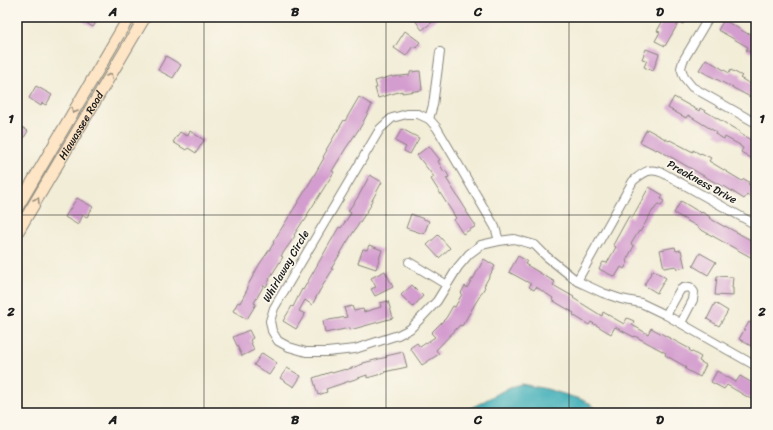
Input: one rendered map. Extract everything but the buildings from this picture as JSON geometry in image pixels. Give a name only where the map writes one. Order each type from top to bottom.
[{"type":"street","name":"Hiawassee Road","points":[[17,208],[129,17]]},
{"type":"street","name":"Hiawassee Road","points":[[17,234],[145,17]]},
{"type":"street","points":[[709,17],[683,61],[681,68],[684,78],[692,87],[756,123]]},
{"type":"street","points":[[440,52],[433,105],[429,120],[441,134],[487,214],[494,227],[498,241]]},
{"type":"street","name":"Whirlaway Circle","points":[[429,120],[418,114],[407,114],[392,118],[380,129],[274,308],[270,320],[272,331],[278,341],[289,347],[306,352],[327,352],[355,349],[398,335],[410,329],[437,301],[458,267],[469,254],[481,245],[514,239],[534,245],[577,281],[602,293],[641,303],[666,314],[756,366]]},
{"type":"street","name":"Preakness Drive","points":[[577,281],[633,181],[648,170],[656,170],[663,173],[756,225]]},
{"type":"street","points":[[409,262],[447,285]]},
{"type":"street","points":[[666,314],[680,290],[690,287],[694,292],[693,300],[681,323]]},
{"type":"water","points":[[521,384],[547,389],[583,400],[604,413],[459,413],[510,387]]}]
